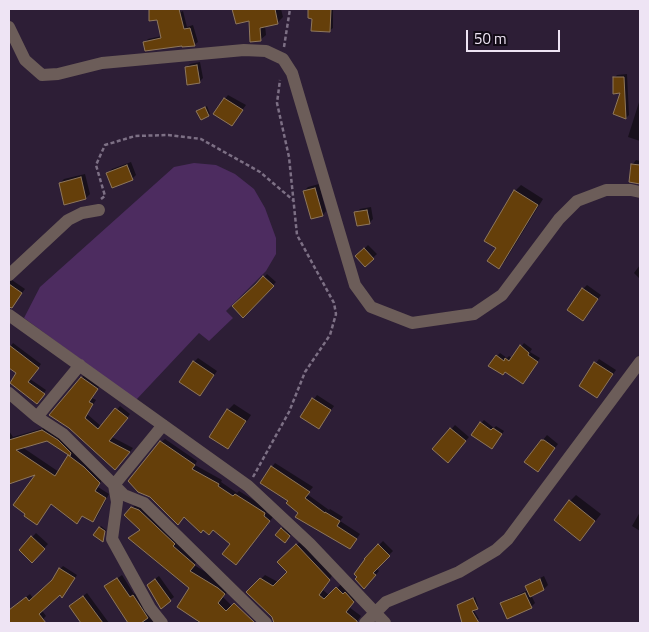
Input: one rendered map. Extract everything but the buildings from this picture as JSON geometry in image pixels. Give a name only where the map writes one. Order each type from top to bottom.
[{"type":"street","points":[[9,27],[25,60],[42,75],[58,74],[102,63],[244,50],[266,51],[283,59],[292,73],[355,285],[371,306],[412,323],[474,314],[502,295],[559,219],[577,200],[606,190],[640,192]]},
{"type":"street","points":[[9,275],[68,220],[82,213],[99,210]]},
{"type":"street","points":[[9,315],[248,486],[310,544],[385,623]]},
{"type":"street","points":[[365,623],[386,602],[459,572],[496,550],[508,539],[640,362]]},
{"type":"street","points":[[36,417],[80,365]]},
{"type":"street","points":[[9,394],[36,417],[63,434],[124,494],[144,503],[266,623]]},
{"type":"street","points":[[162,623],[150,608],[112,539],[117,502],[114,485],[163,425]]},
{"type":"path","points":[[248,486],[289,412],[305,372],[330,335],[336,314],[334,303],[297,235],[290,157],[277,103],[290,9]]},
{"type":"path","points":[[82,213],[105,196],[96,165],[105,145],[135,136],[168,135],[201,139],[260,172],[294,201]]},
{"type":"shaded area","points":[[194,163],[216,165],[235,174],[254,189],[265,208],[276,238],[276,254],[266,271],[226,311],[233,318],[209,341],[199,333],[136,400],[24,318],[40,287],[174,167]]}]
